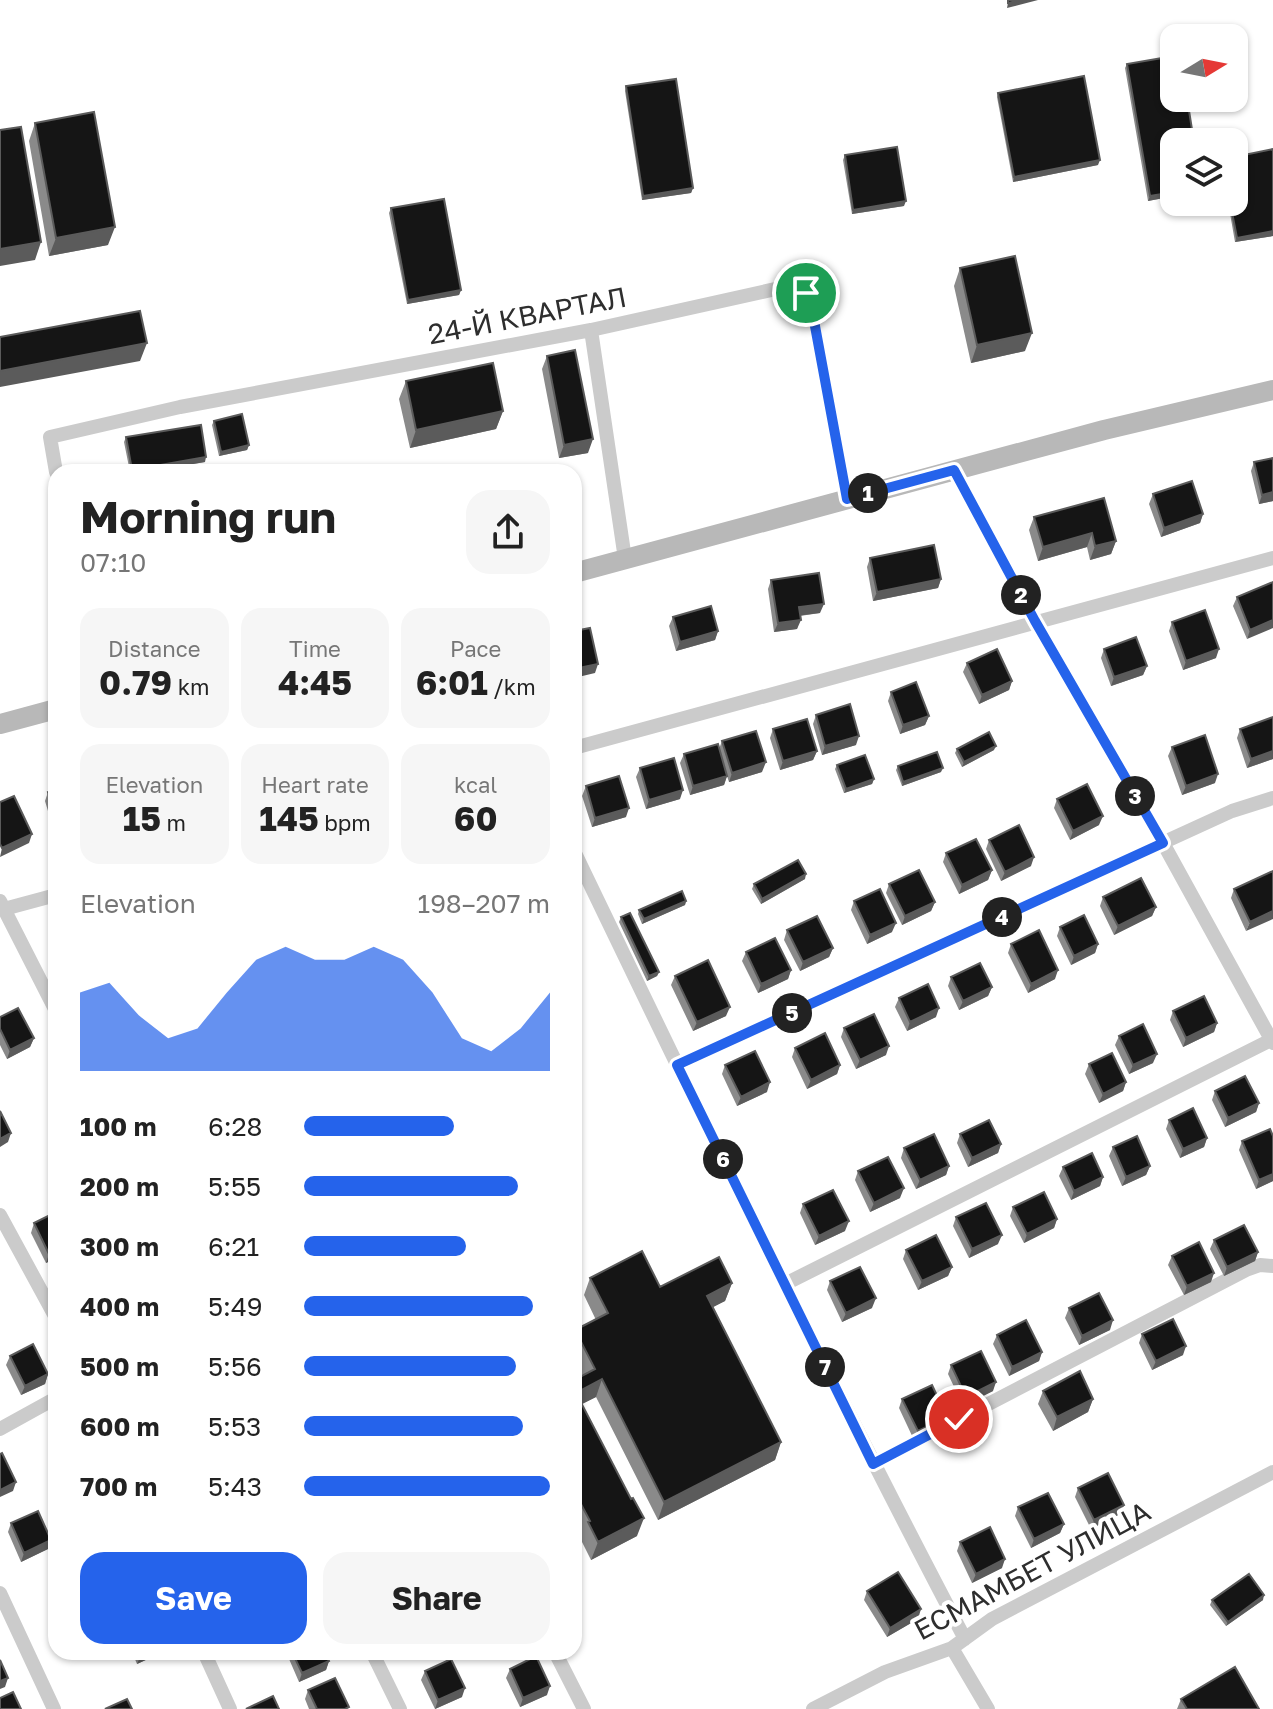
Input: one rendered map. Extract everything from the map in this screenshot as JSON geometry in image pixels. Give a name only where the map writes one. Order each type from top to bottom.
[{"type":"street","name":"24-Й КВАРТАЛ","points":[[55,464],[50,437],[180,407],[591,330],[789,286],[800,288],[810,299],[847,499]]},
{"type":"street","points":[[591,330],[625,559]]},
{"type":"street","points":[[582,571],[1104,430],[1273,390]]},
{"type":"street","points":[[785,1284],[1272,1041],[1035,621],[954,470]]},
{"type":"street","points":[[582,746],[1273,558]]},
{"type":"street","points":[[0,724],[48,711]]},
{"type":"street","points":[[677,1065],[1232,811],[1273,798]]},
{"type":"street","points":[[582,868],[873,1464],[988,1709]]},
{"type":"street","points":[[48,896],[2,905],[48,995]]},
{"type":"street","points":[[0,1215],[48,1303]]},
{"type":"street","points":[[873,1464],[1246,1270],[1260,1265],[1273,1266]]},
{"type":"street","points":[[0,1429],[48,1402]]},
{"type":"street","name":"ЕСМАМБЕТ УЛИЦА","points":[[813,1709],[885,1672],[958,1643],[992,1619],[1273,1472]]},
{"type":"street","points":[[0,1593],[54,1709]]},
{"type":"street","points":[[208,1660],[230,1709]]},
{"type":"street","points":[[376,1660],[400,1709]]},
{"type":"street","points":[[559,1660],[584,1709]]},
{"type":"building","points":[[1160,58],[1160,112],[1189,112],[1192,128],[1160,128],[1160,194],[1150,196],[1127,64]]},
{"type":"building","points":[[1084,76],[1100,160],[1014,177],[998,93]]},
{"type":"building","points":[[676,79],[693,188],[643,196],[626,86]]},
{"type":"building","points":[[94,112],[115,227],[56,238],[35,123]]},
{"type":"building","points":[[21,127],[41,242],[0,249],[0,130]]},
{"type":"building","points":[[897,147],[906,201],[853,210],[845,155]]},
{"type":"building","points":[[1273,149],[1273,231],[1237,238],[1233,216],[1248,216],[1248,154]]},
{"type":"building","points":[[444,199],[461,290],[408,300],[391,208]]},
{"type":"building","points":[[1015,256],[1032,333],[977,345],[960,268]]},
{"type":"building","points":[[140,311],[147,343],[0,371],[0,337]]},
{"type":"building","points":[[575,350],[593,439],[564,445],[547,356]]},
{"type":"building","points":[[493,363],[503,411],[416,430],[406,381]]},
{"type":"building","points":[[242,414],[249,445],[221,452],[214,421]]},
{"type":"building","points":[[201,425],[206,457],[166,464],[131,464],[126,437]]},
{"type":"building","points":[[1273,458],[1273,492],[1262,495],[1254,462]]},
{"type":"building","points":[[1192,481],[1203,514],[1164,528],[1153,494]]},
{"type":"building","points":[[1104,498],[1116,541],[1095,546],[1092,533],[1043,547],[1034,517]]},
{"type":"building","points":[[934,545],[941,579],[877,592],[870,558]]},
{"type":"building","points":[[819,573],[824,604],[799,607],[801,620],[778,623],[771,580]]},
{"type":"building","points":[[1273,582],[1273,620],[1250,630],[1237,597]]},
{"type":"building","points":[[711,606],[718,631],[680,642],[673,617]]},
{"type":"building","points":[[1205,610],[1219,649],[1186,661],[1172,622]]},
{"type":"building","points":[[590,628],[598,664],[582,667],[582,630]]},
{"type":"building","points":[[1136,637],[1147,666],[1114,677],[1104,649]]},
{"type":"building","points":[[997,649],[1012,681],[982,695],[967,663]]},
{"type":"building","points":[[916,682],[929,716],[903,725],[891,692]]},
{"type":"building","points":[[850,704],[859,736],[825,746],[816,715]]},
{"type":"building","points":[[1273,717],[1273,751],[1251,759],[1240,729]]},
{"type":"building","points":[[807,719],[817,751],[783,761],[773,729]]},
{"type":"building","points":[[756,731],[766,762],[732,773],[722,741]]},
{"type":"building","points":[[989,732],[996,746],[964,762],[957,749]]},
{"type":"building","points":[[1205,735],[1218,774],[1186,786],[1172,747]]},
{"type":"building","points":[[718,744],[727,776],[693,786],[684,754]]},
{"type":"building","points":[[937,752],[943,768],[903,782],[898,766]]},
{"type":"building","points":[[865,755],[874,779],[846,789],[837,765]]},
{"type":"building","points":[[674,758],[683,790],[649,800],[640,768]]},
{"type":"building","points":[[619,776],[629,808],[595,818],[586,786]]},
{"type":"building","points":[[1087,784],[1103,816],[1073,831],[1057,799]]},
{"type":"building","points":[[14,796],[32,834],[2,848],[0,802]]},
{"type":"building","points":[[1019,825],[1034,857],[1005,872],[989,840]]},
{"type":"building","points":[[976,839],[992,870],[962,885],[946,853]]},
{"type":"building","points":[[798,860],[806,874],[762,899],[754,884]]},
{"type":"building","points":[[919,870],[935,902],[905,916],[889,884]]},
{"type":"building","points":[[1273,871],[1273,911],[1250,922],[1234,889]]},
{"type":"building","points":[[1141,878],[1156,907],[1118,926],[1103,897]]},
{"type":"building","points":[[880,889],[896,923],[870,935],[854,901]]},
{"type":"building","points":[[682,891],[686,901],[644,919],[639,910]]},
{"type":"building","points":[[630,913],[659,972],[649,976],[621,917]]},
{"type":"building","points":[[1084,915],[1098,944],[1074,956],[1060,927]]},
{"type":"building","points":[[817,916],[833,948],[803,962],[787,930]]},
{"type":"building","points":[[1039,930],[1058,970],[1031,984],[1011,944]]},
{"type":"building","points":[[775,938],[791,970],[761,984],[746,952]]},
{"type":"building","points":[[708,960],[730,1007],[697,1022],[675,976]]},
{"type":"building","points":[[980,963],[992,987],[963,1001],[951,977]]},
{"type":"building","points":[[928,984],[939,1008],[910,1022],[899,998]]},
{"type":"building","points":[[1204,996],[1217,1023],[1186,1038],[1173,1011]]},
{"type":"building","points":[[18,1008],[34,1038],[10,1050],[0,1029],[0,1017]]},
{"type":"building","points":[[874,1014],[889,1046],[860,1060],[844,1028]]},
{"type":"building","points":[[1143,1024],[1157,1054],[1133,1065],[1119,1036]]},
{"type":"building","points":[[825,1033],[840,1065],[811,1080],[795,1048]]},
{"type":"building","points":[[755,1051],[770,1082],[741,1097],[725,1065]]},
{"type":"building","points":[[1112,1053],[1126,1082],[1103,1094],[1089,1064]]},
{"type":"building","points":[[1245,1076],[1259,1103],[1228,1118],[1215,1091]]},
{"type":"building","points":[[1193,1108],[1207,1138],[1183,1149],[1169,1120]]},
{"type":"building","points":[[0,1111],[11,1133],[0,1139]]},
{"type":"building","points":[[989,1120],[1001,1144],[972,1158],[960,1134]]},
{"type":"building","points":[[1270,1129],[1273,1136],[1273,1174],[1259,1180],[1242,1141]]},
{"type":"building","points":[[934,1134],[949,1166],[920,1180],[904,1148]]},
{"type":"building","points":[[1137,1136],[1150,1166],[1126,1177],[1113,1147]]},
{"type":"building","points":[[1092,1153],[1103,1177],[1074,1191],[1063,1167]]},
{"type":"building","points":[[888,1157],[904,1188],[874,1203],[858,1171]]},
{"type":"building","points":[[833,1190],[849,1221],[819,1236],[803,1204]]},
{"type":"building","points":[[1044,1192],[1057,1219],[1027,1234],[1013,1207]]},
{"type":"building","points":[[986,1203],[1002,1235],[972,1249],[956,1217]]},
{"type":"building","points":[[48,1216],[48,1252],[34,1223]]},
{"type":"building","points":[[1244,1225],[1258,1252],[1227,1267],[1214,1240]]},
{"type":"building","points":[[936,1235],[952,1267],[922,1281],[906,1250]]},
{"type":"building","points":[[1199,1242],[1214,1273],[1187,1286],[1172,1256]]},
{"type":"building","points":[[642,1251],[660,1287],[719,1257],[732,1283],[707,1296],[781,1442],[664,1502],[602,1379],[582,1390],[582,1376],[595,1369],[582,1344],[582,1326],[608,1313],[590,1278]]},
{"type":"building","points":[[860,1267],[876,1298],[846,1313],[830,1281]]},
{"type":"building","points":[[1099,1293],[1113,1320],[1082,1336],[1069,1308]]},
{"type":"building","points":[[1173,1319],[1186,1346],[1156,1361],[1142,1334]]},
{"type":"building","points":[[1026,1320],[1042,1352],[1012,1367],[997,1335]]},
{"type":"building","points":[[33,1344],[48,1374],[25,1386],[10,1356]]},
{"type":"building","points":[[981,1351],[996,1382],[966,1397],[951,1365]]},
{"type":"building","points":[[1080,1371],[1093,1399],[1057,1417],[1043,1391]]},
{"type":"building","points":[[932,1385],[947,1417],[918,1431],[902,1399]]},
{"type":"building","points":[[582,1405],[644,1518],[598,1542],[582,1506]]},
{"type":"building","points":[[0,1454],[16,1482],[0,1490]]},
{"type":"building","points":[[1108,1473],[1124,1505],[1094,1520],[1078,1488]]},
{"type":"building","points":[[1048,1493],[1064,1524],[1034,1539],[1018,1507]]},
{"type":"building","points":[[38,1511],[48,1533],[48,1541],[24,1553],[11,1523]]},
{"type":"building","points":[[990,1527],[1005,1559],[976,1574],[960,1542]]},
{"type":"building","points":[[898,1572],[921,1609],[890,1628],[867,1591]]},
{"type":"building","points":[[1249,1574],[1264,1595],[1228,1622],[1212,1600]]},
{"type":"building","points":[[0,1660],[8,1678],[0,1681]]},
{"type":"building","points":[[296,1660],[329,1660],[329,1661],[302,1673]]},
{"type":"building","points":[[451,1660],[465,1688],[438,1700],[425,1671]]},
{"type":"building","points":[[528,1660],[538,1660],[550,1686],[523,1698],[510,1669]]},
{"type":"building","points":[[1235,1667],[1259,1709],[1187,1709],[1181,1699]]},
{"type":"building","points":[[335,1678],[349,1707],[317,1709],[308,1690]]},
{"type":"building","points":[[13,1692],[21,1709],[0,1709],[0,1698]]},
{"type":"building","points":[[273,1696],[279,1709],[246,1709]]},
{"type":"building","points":[[127,1699],[132,1709],[105,1709]]},
{"type":"route","points":[[806,293],[810,299],[847,499],[954,470],[1035,621],[1163,843],[677,1065],[873,1464],[959,1419]]}]
